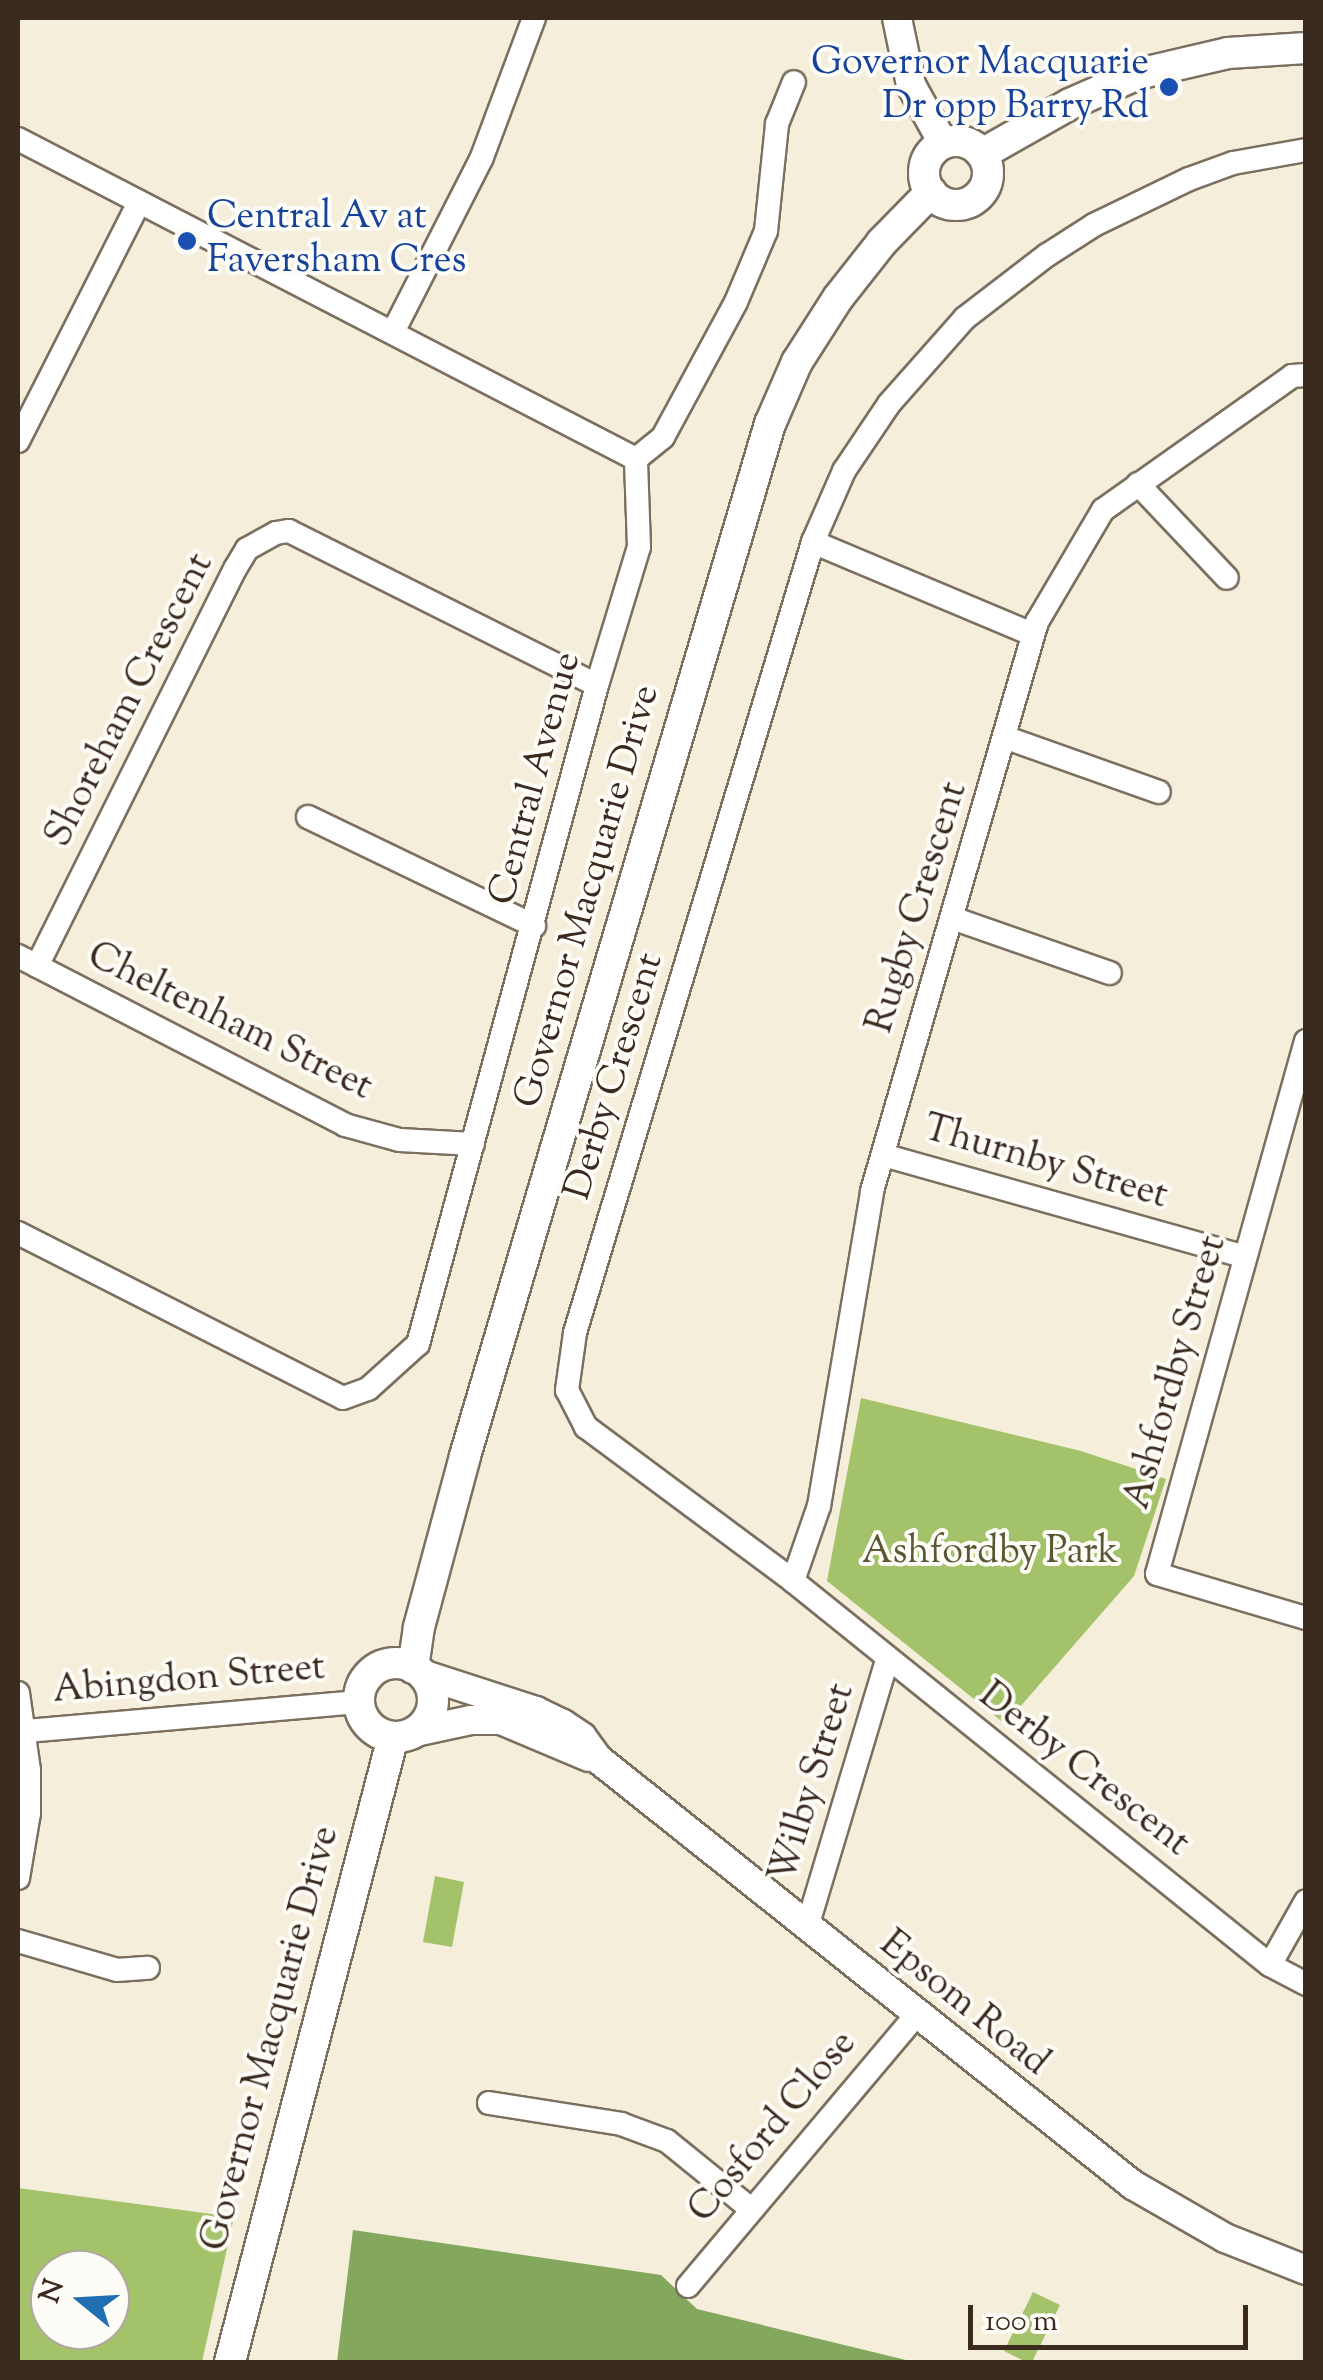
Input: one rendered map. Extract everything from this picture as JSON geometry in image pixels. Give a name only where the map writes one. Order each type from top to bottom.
[{"type":"main road","points":[[982,154],[1070,104],[1138,74],[1228,53],[1306,48]]},
{"type":"main road","points":[[965,142],[982,154],[987,164],[986,186],[971,201],[950,204],[931,192],[926,165],[944,143],[965,142]]},
{"type":"main road","name":"Governor Macquarie Drive","points":[[418,1671],[419,1627],[465,1456],[770,424],[797,362],[838,298],[882,242],[931,192]]},
{"type":"main road","points":[[392,1663],[418,1671],[432,1704],[404,1734],[366,1722],[359,1702],[372,1672],[392,1663]]},
{"type":"main road","name":"Governor Macquarie Drive","points":[[230,2362],[404,1734]]},
{"type":"street","points":[[394,330],[482,157],[533,18]]},
{"type":"street","points":[[897,18],[911,85],[944,143]]},
{"type":"street","points":[[18,139],[394,330],[636,459],[663,437],[736,302],[766,231],[777,124],[794,82]]},
{"type":"street","name":"Derby Crescent","points":[[1306,150],[1233,164],[1189,179],[1094,225],[1005,285],[964,318],[881,415],[844,471],[813,542],[575,1332],[568,1390],[586,1426],[793,1581],[887,1661],[1270,1965],[1306,1984]]},
{"type":"street","points":[[20,432],[139,202]]},
{"type":"street","name":"Rugby Crescent","points":[[793,1581],[819,1506],[872,1191],[1007,738],[1032,634],[1103,510],[1292,376],[1306,375]]},
{"type":"street","name":"Central Avenue","points":[[18,1234],[343,1398],[368,1389],[418,1344],[596,685],[638,547],[636,459]]},
{"type":"street","points":[[1138,484],[1227,578]]},
{"type":"street","name":"Shoreham Crescent","points":[[27,961],[246,549],[276,533],[289,530],[596,685]]},
{"type":"street","points":[[813,542],[1032,634]]},
{"type":"street","points":[[1007,738],[1159,792]]},
{"type":"street","points":[[308,817],[534,926]]},
{"type":"street","points":[[952,918],[1110,972]]},
{"type":"street","name":"Cheltenham Street","points":[[27,961],[345,1125],[400,1140],[473,1144]]},
{"type":"street","name":"Ashfordby Street","points":[[1306,1040],[1157,1574],[1306,1618]]},
{"type":"street","name":"Thurnby Street","points":[[882,1155],[1245,1257]]},
{"type":"street","name":"Wilby Street","points":[[808,1928],[887,1661]]},
{"type":"street","name":"Epsom Road","points":[[418,1671],[536,1710],[582,1737],[598,1759],[915,2016],[1132,2185],[1225,2238],[1306,2270]]},
{"type":"street","points":[[18,1693],[26,1731],[29,1813],[18,1878]]},
{"type":"street","name":"Abingdon Street","points":[[26,1731],[359,1702]]},
{"type":"street","name":"Epsom Road","points":[[404,1734],[470,1720],[501,1720],[598,1759]]},
{"type":"street","points":[[1270,1965],[1306,1901]]},
{"type":"street","points":[[18,1941],[118,1970],[148,1968]]},
{"type":"street","name":"Cosford Close","points":[[688,2286],[915,2016]]},
{"type":"street","points":[[489,2103],[621,2124],[667,2141],[751,2208]]},
{"type":"green space","name":"Ashfordby Park","points":[[861,1398],[1081,1451],[1166,1479],[1134,1576],[1005,1724],[827,1581]]},
{"type":"green space","points":[[435,1876],[464,1882],[452,1947],[423,1942]]},
{"type":"green space","points":[[18,2188],[234,2217],[202,2362],[18,2362]]},
{"type":"green space","points":[[353,2230],[661,2275],[697,2309],[914,2362],[337,2362]]},
{"type":"green space","points":[[1033,2292],[1060,2305],[1032,2362],[1026,2362],[1004,2351]]},
{"type":"place","name":"Governor Macquarie Dr opp Barry Rd","points":[[1169,87]]},
{"type":"place","name":"Central Av at Faversham Cres","points":[[187,241]]}]
